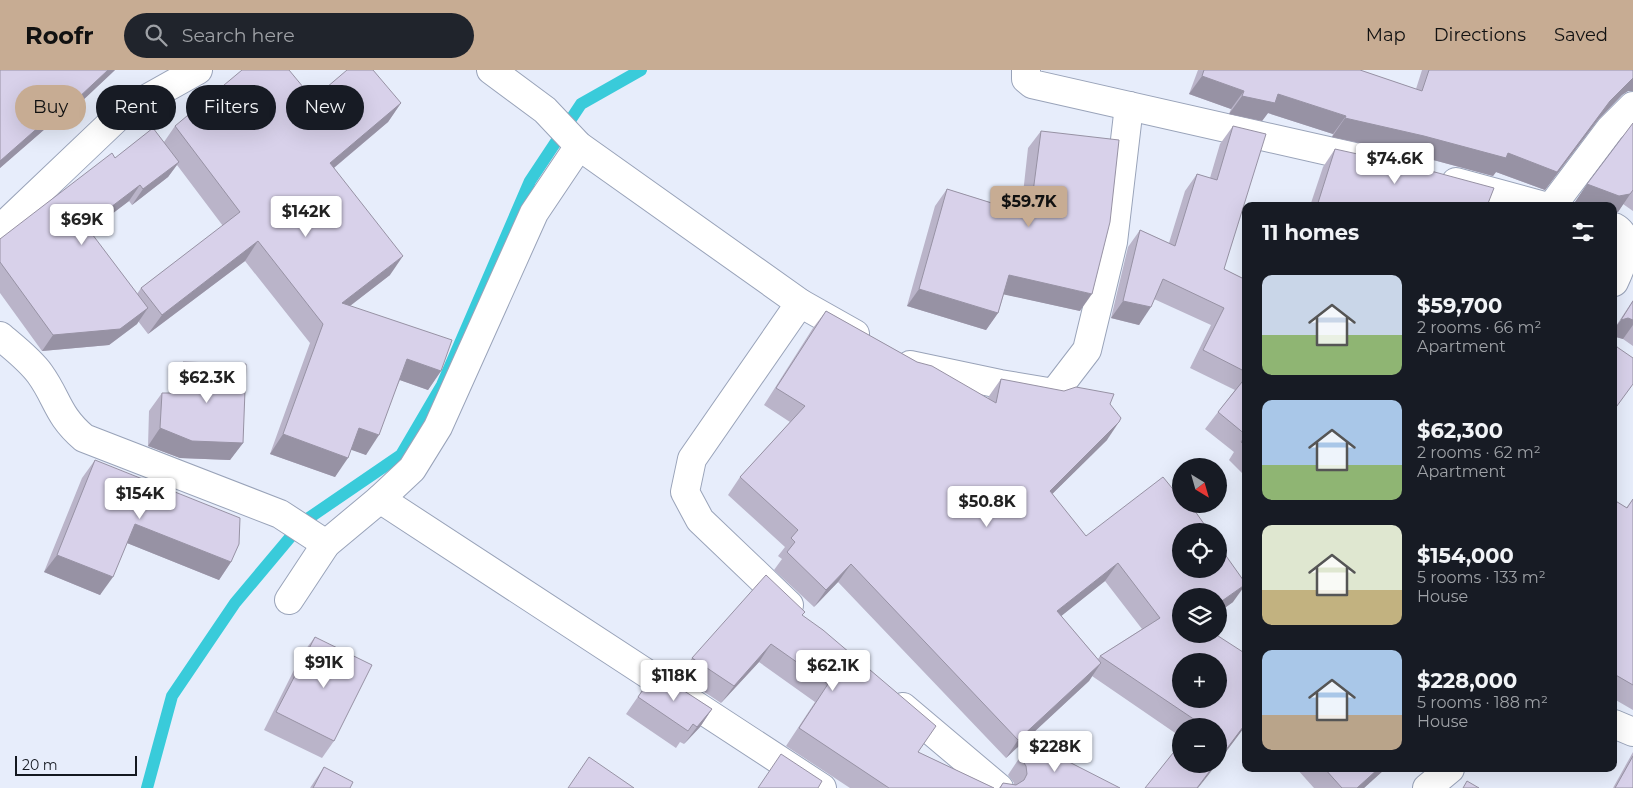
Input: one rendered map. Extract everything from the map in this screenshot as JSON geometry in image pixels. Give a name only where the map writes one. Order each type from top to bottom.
[{"type":"street","points":[[0,229],[123,112],[198,70]]},
{"type":"street","points":[[491,70],[545,110],[579,146],[800,303],[912,366],[1054,393],[1087,350],[1113,242],[1129,106]]},
{"type":"street","points":[[1026,70],[1026,79],[1032,84],[1388,164]]},
{"type":"street","points":[[1555,202],[1610,129],[1633,106]]},
{"type":"street","points":[[289,600],[326,544],[412,470],[438,427],[534,213],[579,146]]},
{"type":"street","points":[[1435,176],[1529,202]]},
{"type":"street","points":[[1617,228],[1629,237],[1631,247],[1617,276]]},
{"type":"street","points":[[800,303],[692,459],[685,492],[700,520],[807,622]]},
{"type":"street","points":[[0,336],[40,375],[69,426],[84,438],[280,514],[326,544]]},
{"type":"street","points":[[380,499],[822,788]]},
{"type":"street","points":[[886,692],[999,788]]},
{"type":"street","points":[[1617,725],[1633,732]]},
{"type":"street","points":[[1427,788],[1446,772]]},
{"type":"building","points":[[0,70],[108,70],[86,91],[86,85],[15,85],[15,130],[35,130],[0,161]]},
{"type":"building","points":[[242,70],[289,70],[301,85],[286,85],[286,130],[364,130],[364,85],[329,85],[347,70],[373,70],[401,103],[330,163],[403,256],[342,303],[452,340],[441,371],[407,359],[379,435],[359,428],[348,458],[283,434],[323,324],[258,241],[162,315],[141,288],[240,212],[176,125],[186,117],[186,130],[276,130],[276,85],[224,85]]},
{"type":"building","points":[[1204,70],[1360,70],[1422,91],[1429,70],[1633,70],[1633,78],[1610,101],[1557,172],[1508,153],[1506,158],[1424,136],[1345,118],[1346,116],[1278,94],[1275,103],[1242,96],[1244,91],[1202,76]]},
{"type":"building","points":[[1633,123],[1633,190],[1630,194],[1619,196],[1587,184]]},
{"type":"building","points":[[1233,126],[1266,134],[1245,202],[1242,202],[1242,211],[1224,269],[1242,278],[1242,370],[1203,350],[1224,308],[1163,279],[1151,307],[1123,301],[1140,230],[1175,246],[1197,174],[1217,180]]},
{"type":"building","points":[[150,130],[155,130],[179,162],[143,189],[140,185],[86,226],[148,308],[120,329],[53,335],[0,262],[0,239],[112,153],[115,158]]},
{"type":"building","points":[[1041,131],[1119,140],[1110,222],[1092,294],[1009,275],[998,313],[919,289],[947,189],[1030,215]]},
{"type":"building","points":[[1335,149],[1416,167],[1494,188],[1489,202],[1318,202]]},
{"type":"building","points":[[1633,301],[1633,320],[1628,318],[1621,320]]},
{"type":"building","points":[[826,311],[917,362],[932,366],[996,403],[1001,379],[1064,391],[1076,387],[1114,394],[1110,404],[1121,418],[1119,422],[1050,491],[1086,536],[1163,477],[1172,488],[1172,513],[1196,513],[1203,523],[1172,523],[1172,578],[1227,578],[1227,557],[1242,578],[1242,587],[1227,597],[1227,588],[1172,588],[1172,643],[1227,642],[1242,651],[1242,728],[1227,748],[1227,718],[1192,718],[1177,708],[1227,708],[1227,653],[1172,653],[1172,704],[1100,656],[1160,618],[1118,563],[1057,611],[1101,663],[1018,740],[851,564],[826,590],[787,552],[795,542],[791,538],[798,530],[740,477],[805,406],[776,388]]},
{"type":"building","points":[[1617,347],[1633,358],[1633,384],[1617,406]]},
{"type":"building","points":[[183,362],[246,364],[243,443],[192,441],[160,428],[162,393],[182,393]]},
{"type":"building","points":[[1242,382],[1242,432],[1218,412]]},
{"type":"building","points":[[95,460],[240,518],[239,544],[231,562],[135,524],[113,577],[57,555]]},
{"type":"building","points":[[1633,499],[1633,685],[1617,676],[1617,502],[1627,508]]},
{"type":"building","points":[[766,575],[805,612],[802,615],[823,630],[936,726],[918,752],[994,788],[889,788],[799,728],[828,684],[771,644],[734,686],[692,658]]},
{"type":"building","points":[[315,637],[372,665],[334,741],[276,712]]},
{"type":"building","points":[[655,672],[712,709],[697,727],[693,724],[688,731],[638,697]]},
{"type":"building","points":[[1032,743],[1120,788],[1000,788],[1003,783],[1016,785],[1024,780],[1027,774],[1026,766],[1020,757]]},
{"type":"building","points":[[781,754],[822,781],[818,788],[758,788]]},
{"type":"building","points":[[1172,754],[1172,773],[1208,773],[1197,788],[1145,788]]},
{"type":"building","points":[[1633,756],[1633,788],[1615,788]]},
{"type":"building","points":[[589,757],[634,788],[568,788]]},
{"type":"building","points":[[324,767],[353,782],[350,788],[313,788]]},
{"type":"building","points":[[1328,772],[1375,772],[1357,788],[1342,788]]},
{"type":"building","points":[[1467,781],[1479,788],[1463,788]]},
{"type":"waterway","points":[[147,788],[172,696],[235,603],[303,522],[401,455],[442,385],[530,181],[581,104],[641,70]]}]
